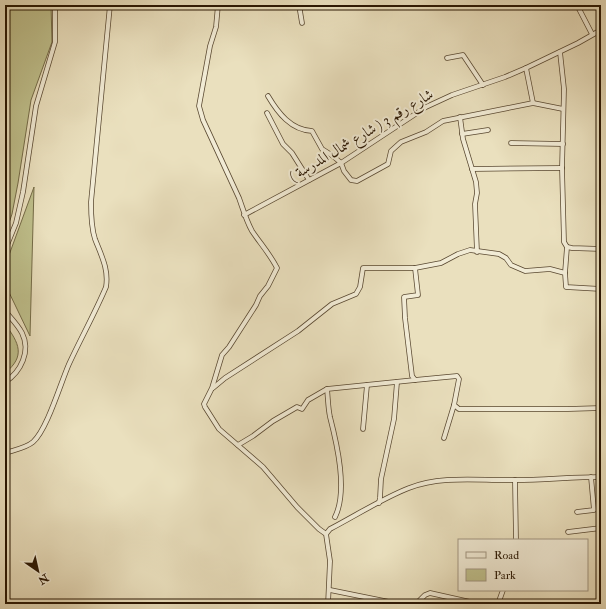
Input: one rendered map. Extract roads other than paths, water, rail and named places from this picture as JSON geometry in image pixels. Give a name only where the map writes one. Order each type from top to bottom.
[{"type":"street","points":[[5,250],[16,223],[23,192],[36,106],[55,42],[55,5]]},
{"type":"street","points":[[5,453],[25,446],[34,441],[39,435],[108,280],[106,269],[92,228],[90,202],[110,5]]},
{"type":"street","points":[[218,5],[216,27],[210,46],[199,106],[203,120],[239,198],[244,215],[252,230],[272,257],[277,268],[256,305],[229,347],[222,355],[212,388],[204,404],[216,426],[264,467],[297,507],[312,523],[326,534],[330,561],[330,590],[328,604]]},
{"type":"street","points":[[301,5],[300,11],[302,23]]},
{"type":"street","points":[[577,5],[592,34]]},
{"type":"street","name":"شارع رقم 3 ( شارع شمال المدرسة )","points":[[244,215],[341,163],[426,107],[526,68],[601,30]]},
{"type":"street","points":[[560,52],[564,89],[562,168],[564,242],[567,246],[565,273],[566,287],[601,289]]},
{"type":"street","points":[[447,58],[463,55],[484,85]]},
{"type":"street","points":[[526,68],[533,103]]},
{"type":"street","points":[[268,96],[278,112],[286,121],[300,129],[312,131],[322,149],[341,163],[344,171],[351,180],[357,181],[388,164],[391,151],[401,142],[426,132],[443,121],[533,103],[563,110]]},
{"type":"street","points":[[268,113],[283,144],[292,153],[309,180]]},
{"type":"street","points":[[460,117],[462,134],[476,182],[477,193],[475,204],[477,252]]},
{"type":"street","points":[[462,134],[488,130]]},
{"type":"street","points":[[511,143],[563,144]]},
{"type":"street","points":[[472,169],[562,168]]},
{"type":"street","points":[[567,246],[572,248],[601,249]]},
{"type":"street","points":[[212,388],[298,331],[332,304],[356,294],[360,287],[364,268],[415,268],[441,264],[465,251],[499,254],[506,258],[512,265],[526,271],[550,269],[565,273]]},
{"type":"street","points":[[415,268],[418,295],[404,297],[412,376],[415,380]]},
{"type":"street","points":[[5,311],[22,332],[25,345],[24,358],[20,367],[14,375],[5,382]]},
{"type":"street","points":[[238,445],[273,421],[297,407],[302,409],[308,400],[327,389],[457,376],[459,379],[454,405],[444,438]]},
{"type":"street","points":[[378,504],[380,498],[381,479],[394,419],[397,382]]},
{"type":"street","points":[[363,429],[367,385]]},
{"type":"street","points":[[327,389],[330,418],[341,479],[339,507],[335,517]]},
{"type":"street","points":[[454,405],[459,409],[601,408]]},
{"type":"street","points":[[577,512],[594,510],[591,477]]},
{"type":"street","points":[[326,534],[330,529],[410,488],[437,482],[454,480],[516,480],[601,477]]},
{"type":"street","points":[[516,480],[516,539]]},
{"type":"street","points":[[568,532],[601,528]]},
{"type":"street","points":[[330,590],[399,604]]},
{"type":"street","points":[[498,604],[503,591]]},
{"type":"street","points":[[416,604],[425,595],[430,593],[479,604]]}]
